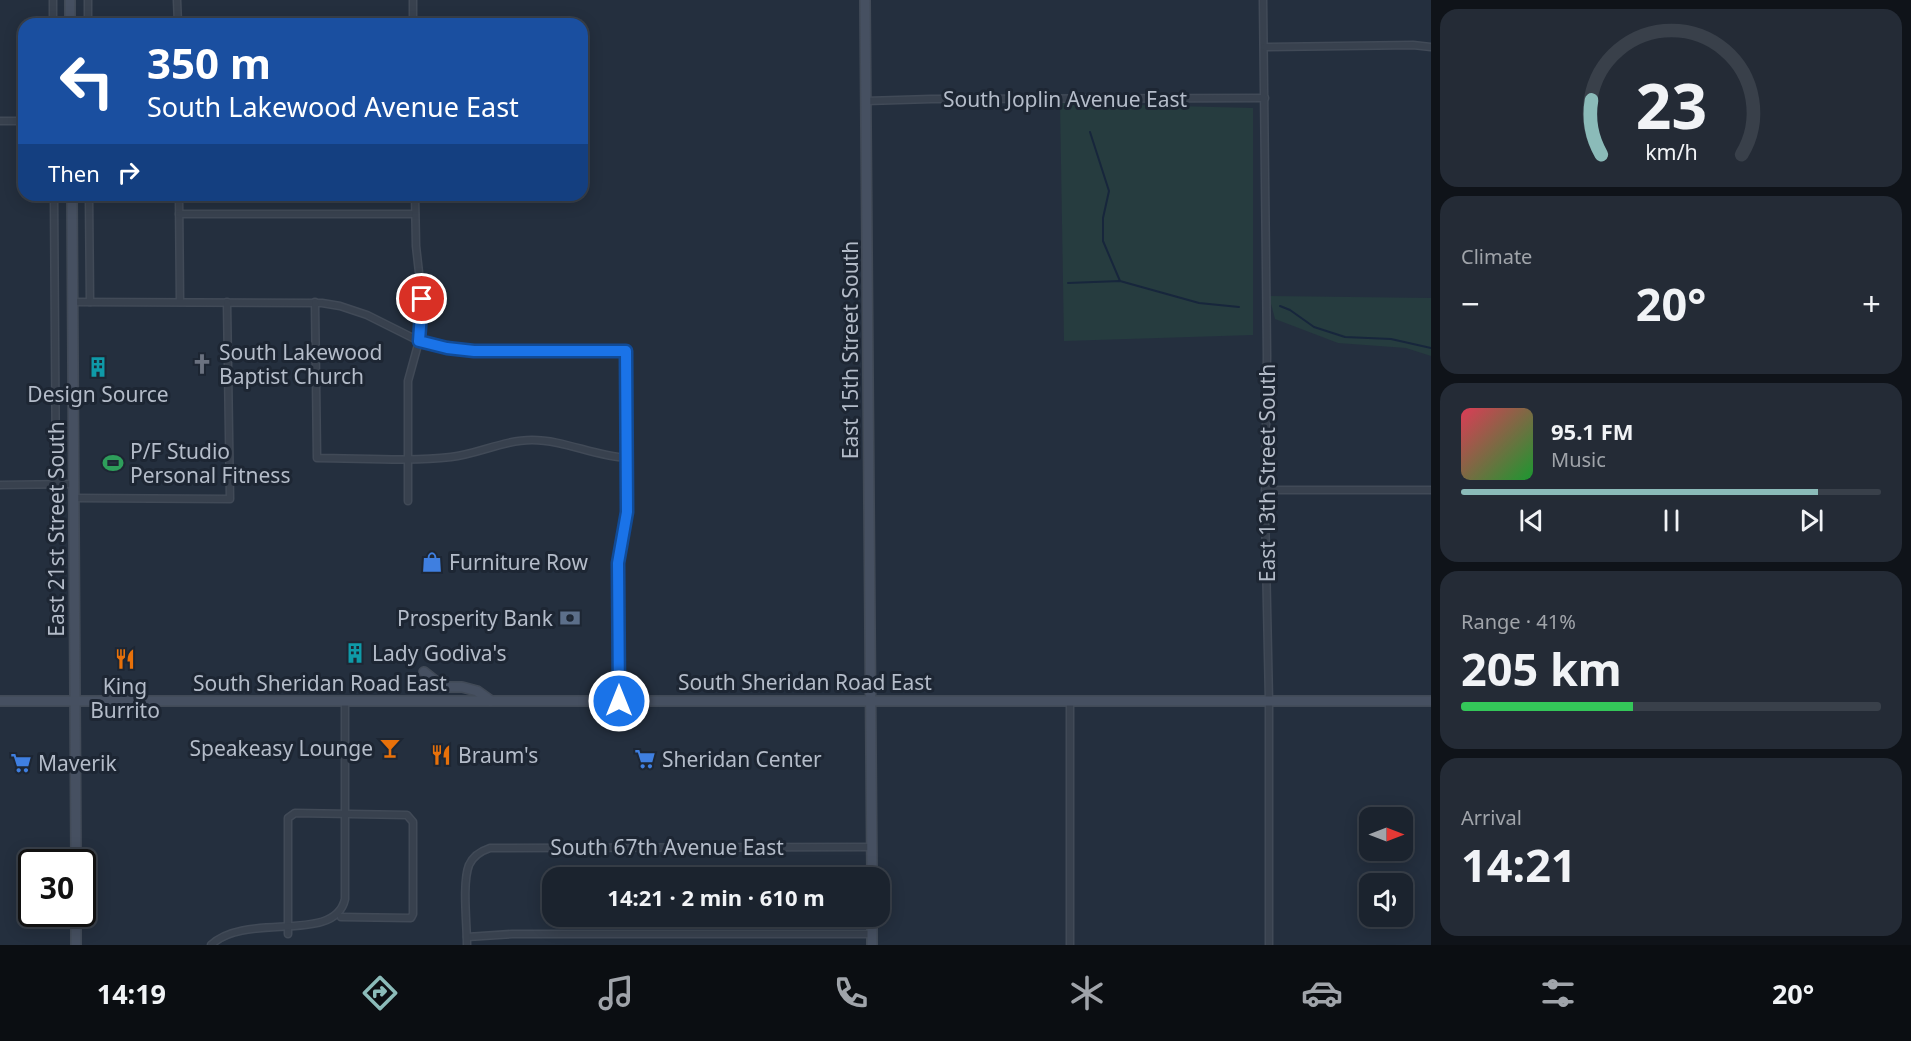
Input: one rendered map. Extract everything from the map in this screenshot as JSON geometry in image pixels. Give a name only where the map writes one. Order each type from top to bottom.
[{"type":"main road","points":[[70,0],[70,18]]},
{"type":"main road","name":"East 15th Street South","points":[[865,0],[872,867]]},
{"type":"main road","name":"East 21st Street South","points":[[72,201],[76,849]]},
{"type":"main road","points":[[424,672],[443,687],[462,687],[477,691],[491,701]]},
{"type":"main road","name":"South Sheridan Road East","points":[[0,701],[1431,700]]},
{"type":"main road","points":[[76,927],[76,945]]},
{"type":"main road","points":[[872,927],[872,945]]},
{"type":"street","points":[[53,0],[53,18]]},
{"type":"street","points":[[88,0],[88,18]]},
{"type":"street","points":[[177,0],[178,18]]},
{"type":"street","points":[[413,0],[413,18]]},
{"type":"street","name":"East 13th Street South","points":[[1263,0],[1269,945]]},
{"type":"street","points":[[1264,46],[1413,45],[1431,47]]},
{"type":"street","name":"South Joplin Avenue East","points":[[866,101],[1265,98]]},
{"type":"street","points":[[0,121],[18,121]]},
{"type":"street","name":"East 21st Street South","points":[[54,201],[56,484]]},
{"type":"street","points":[[89,201],[90,302]]},
{"type":"street","points":[[179,201],[180,302]]},
{"type":"street","points":[[408,501],[408,381],[419,341],[422,299],[415,201]]},
{"type":"street","points":[[179,214],[415,214]]},
{"type":"street","points":[[73,302],[315,303],[340,306],[367,315],[419,341],[447,348],[474,351],[626,351],[627,512],[618,563],[619,701]]},
{"type":"street","points":[[74,498],[230,499],[227,302]]},
{"type":"street","points":[[315,303],[317,458],[451,457],[513,442],[535,440],[555,442],[609,457],[627,458]]},
{"type":"street","points":[[0,485],[74,484]]},
{"type":"street","points":[[1265,490],[1431,490]]},
{"type":"street","points":[[333,925],[340,917],[345,899],[345,700]]},
{"type":"street","points":[[1070,700],[1070,945]]},
{"type":"street","points":[[288,934],[288,818],[295,813],[407,815],[412,822],[413,914],[408,919],[340,917]]},
{"type":"street","name":"South 67th Avenue East","points":[[467,937],[467,879],[470,865],[479,853],[495,847],[872,847]]},
{"type":"street","points":[[211,945],[227,935],[299,934]]},
{"type":"street","points":[[467,945],[467,937],[512,934],[872,934]]},
{"type":"green space","points":[[1060,103],[1253,108],[1253,335],[1064,341]]},
{"type":"green space","points":[[1269,296],[1431,298],[1431,356],[1406,348],[1338,343],[1275,319]]},
{"type":"waterway","points":[[1090,132],[1109,191],[1103,218],[1103,241],[1120,281]]},
{"type":"waterway","points":[[1068,283],[1120,281],[1199,303],[1239,307]]},
{"type":"waterway","points":[[1280,306],[1290,310],[1314,327],[1345,337],[1391,339],[1431,348]]},
{"type":"place","name":"South Lakewood Baptist Church","points":[[202,364]]},
{"type":"place","name":"Design Source","points":[[98,367]]},
{"type":"place","name":"P/F Studio Personal Fitness","points":[[113,463]]},
{"type":"place","name":"Furniture Row","points":[[432,562]]},
{"type":"place","name":"Prosperity Bank","points":[[570,618]]},
{"type":"place","name":"Lady Godiva's","points":[[355,653]]},
{"type":"place","name":"King Burrito","points":[[125,659]]},
{"type":"place","name":"Speakeasy Lounge","points":[[390,748]]},
{"type":"place","name":"Braum's","points":[[441,755]]},
{"type":"place","name":"Sheridan Center","points":[[645,759]]},
{"type":"place","name":"Maverik","points":[[21,763]]},
{"type":"route","points":[[422,299],[419,341],[458,350],[474,351],[626,351],[627,512],[618,563],[619,701]]}]
